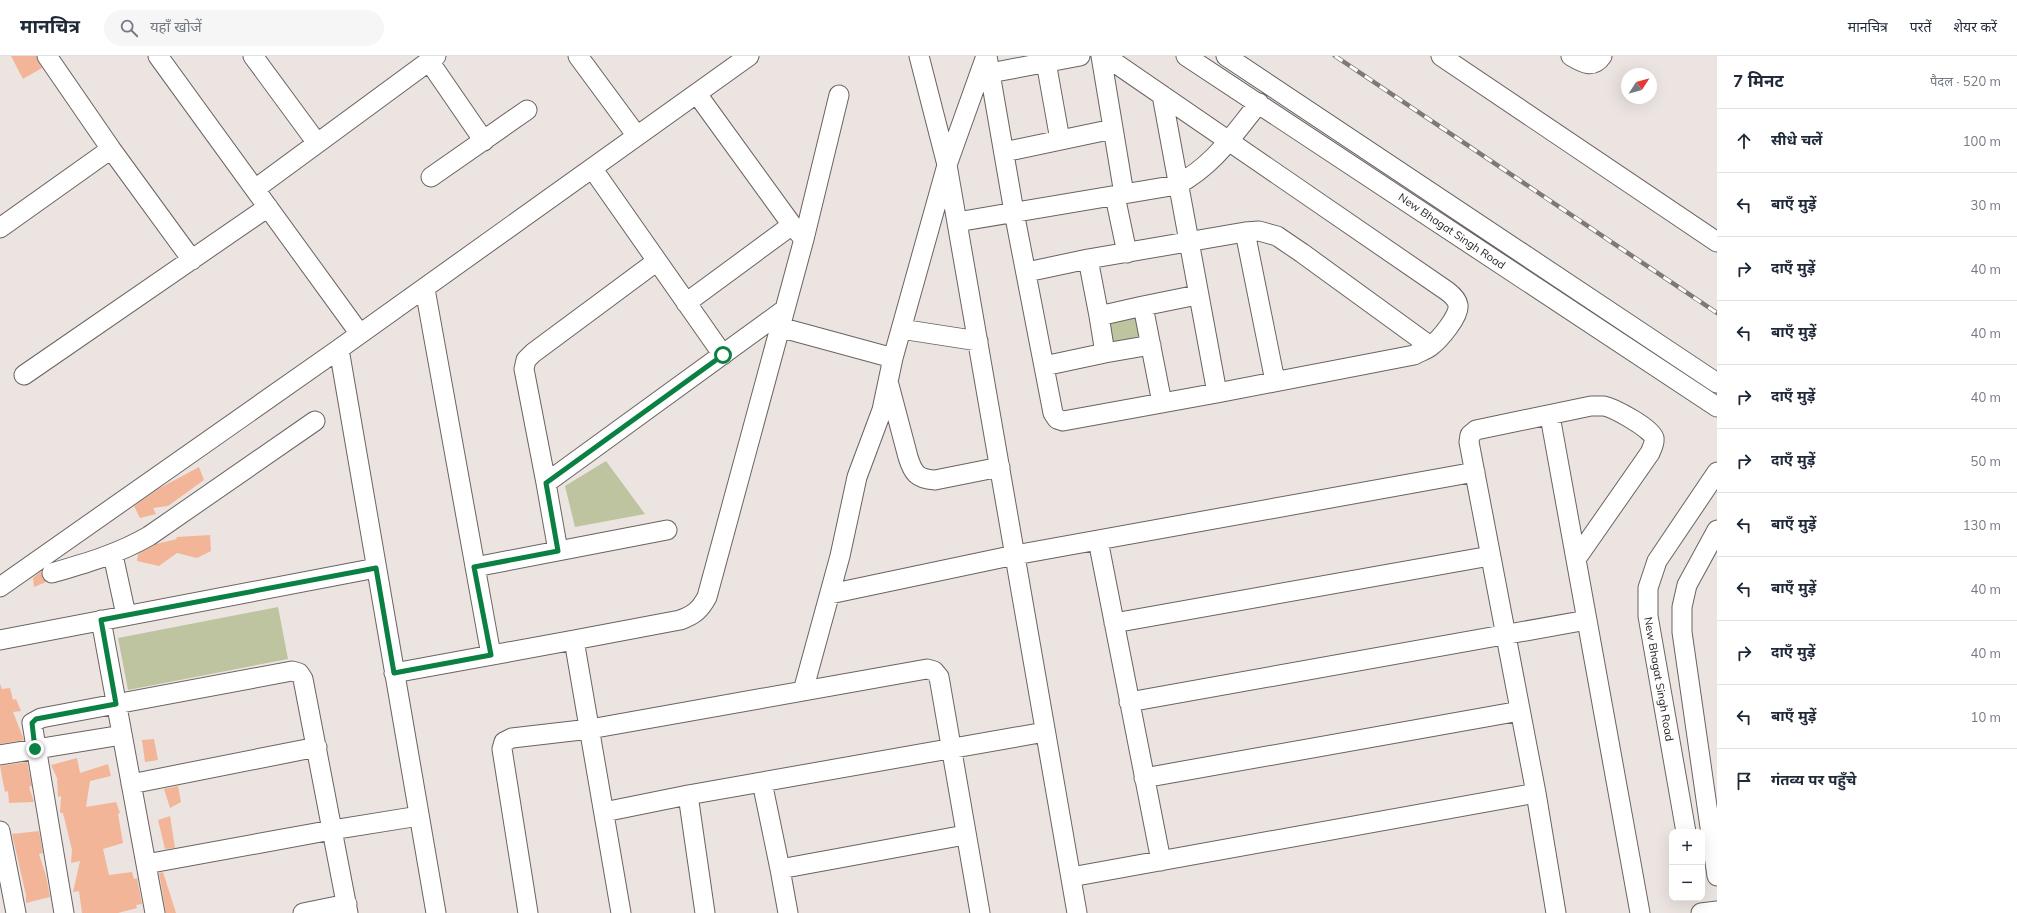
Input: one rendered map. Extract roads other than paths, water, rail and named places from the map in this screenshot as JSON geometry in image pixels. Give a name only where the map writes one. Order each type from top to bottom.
[{"type":"street","points":[[47,56],[111,149],[192,260]]},
{"type":"street","points":[[158,56],[360,334]]},
{"type":"street","points":[[253,56],[317,143]]},
{"type":"street","points":[[578,56],[637,136]]},
{"type":"street","points":[[919,56],[947,165],[1077,913]]},
{"type":"street","points":[[988,62],[1046,62],[1080,56]]},
{"type":"street","points":[[1101,56],[1113,129],[1119,195],[1127,253]]},
{"type":"street","points":[[988,62],[1014,212],[1027,272],[1053,413],[1057,419],[1064,421],[1414,355],[1430,346],[1442,335],[1457,313],[1458,305],[1454,297],[1105,56]]},
{"type":"street","name":"New Bhagat Singh Road","points":[[1186,56],[1717,407]]},
{"type":"street","name":"New Bhagat Singh Road","points":[[1226,56],[1717,383]]},
{"type":"street","points":[[1441,56],[1717,242]]},
{"type":"street","points":[[1571,56],[1583,63],[1591,65],[1598,61],[1602,56]]},
{"type":"street","points":[[0,587],[424,289],[697,94],[744,58]]},
{"type":"street","points":[[255,189],[432,59],[484,140]]},
{"type":"street","points":[[803,691],[840,556],[857,477],[882,410],[889,384],[893,358],[947,165],[988,62]]},
{"type":"street","points":[[1046,62],[1060,140]]},
{"type":"street","points":[[697,94],[798,232]]},
{"type":"street","points":[[394,673],[680,620],[692,616],[701,608],[707,597],[781,319],[798,232],[839,95]]},
{"type":"street","points":[[1162,95],[1197,295],[1217,393]]},
{"type":"street","points":[[957,222],[1177,185],[1196,175],[1214,159],[1259,103]]},
{"type":"street","points":[[430,177],[527,110]]},
{"type":"street","points":[[1004,152],[1113,129]]},
{"type":"street","points":[[0,228],[111,149]]},
{"type":"street","points":[[592,168],[723,355]]},
{"type":"street","points":[[24,374],[192,260],[268,206]]},
{"type":"street","points":[[1027,272],[1088,259],[1245,232],[1260,231],[1276,236],[1302,252],[1430,346]]},
{"type":"street","points":[[686,303],[798,232]]},
{"type":"street","points":[[1245,232],[1275,382]]},
{"type":"street","points":[[1088,259],[1105,353]]},
{"type":"street","points":[[558,551],[524,369],[526,360],[533,353],[657,261]]},
{"type":"street","points":[[424,289],[491,655]]},
{"type":"street","points":[[1099,316],[1197,295]]},
{"type":"street","points":[[1143,306],[1162,403]]},
{"type":"street","points":[[546,483],[723,355],[781,319]]},
{"type":"street","points":[[781,319],[893,358]]},
{"type":"street","points":[[901,329],[978,341]]},
{"type":"street","points":[[1044,366],[1151,345]]},
{"type":"street","points":[[339,349],[436,913]]},
{"type":"street","points":[[889,384],[908,457],[912,469],[917,476],[924,479],[935,480],[1000,467]]},
{"type":"street","points":[[1556,913],[1536,793],[1469,442],[1470,435],[1476,430],[1550,416],[1591,406],[1604,406],[1617,411],[1649,431],[1654,438],[1654,445],[1650,453],[1576,559]]},
{"type":"street","points":[[1550,416],[1640,913]]},
{"type":"street","points":[[52,572],[113,555],[149,536],[315,421]]},
{"type":"street","points":[[830,594],[1015,554],[1475,472]]},
{"type":"street","name":"New Bhagat Singh Road","points":[[1685,829],[1648,616],[1648,588],[1657,561],[1717,472]]},
{"type":"street","points":[[474,567],[667,530]]},
{"type":"street","points":[[1716,533],[1687,585],[1682,607],[1682,632],[1714,828],[1717,876]]},
{"type":"street","points":[[1098,540],[1160,861]]},
{"type":"street","points":[[113,555],[126,615]]},
{"type":"street","points":[[1114,623],[1490,556]]},
{"type":"street","points":[[0,640],[376,568]]},
{"type":"street","points":[[101,620],[155,913]]},
{"type":"street","points":[[1129,702],[1587,620]]},
{"type":"street","points":[[574,640],[621,913]]},
{"type":"street","points":[[528,913],[502,749],[504,742],[512,738],[590,729],[927,669],[934,671],[938,677],[980,913]]},
{"type":"street","points":[[64,913],[35,749],[32,723],[36,719],[292,671],[299,673],[303,679],[348,909],[303,913]]},
{"type":"street","points":[[1144,778],[1520,711]]},
{"type":"street","points":[[604,812],[688,795],[1045,732]]},
{"type":"street","points":[[0,755],[122,735]]},
{"type":"street","points":[[131,784],[317,747]]},
{"type":"street","points":[[762,782],[788,913]]},
{"type":"street","points":[[1071,878],[1536,793]]},
{"type":"street","points":[[688,795],[706,913]]},
{"type":"street","points":[[146,864],[332,830],[419,816]]},
{"type":"street","points":[[0,831],[16,913]]},
{"type":"street","points":[[780,869],[965,834]]},
{"type":"street","points":[[1698,901],[1700,913],[1717,911]]},
{"type":"railway","points":[[1335,56],[1717,313]]}]
